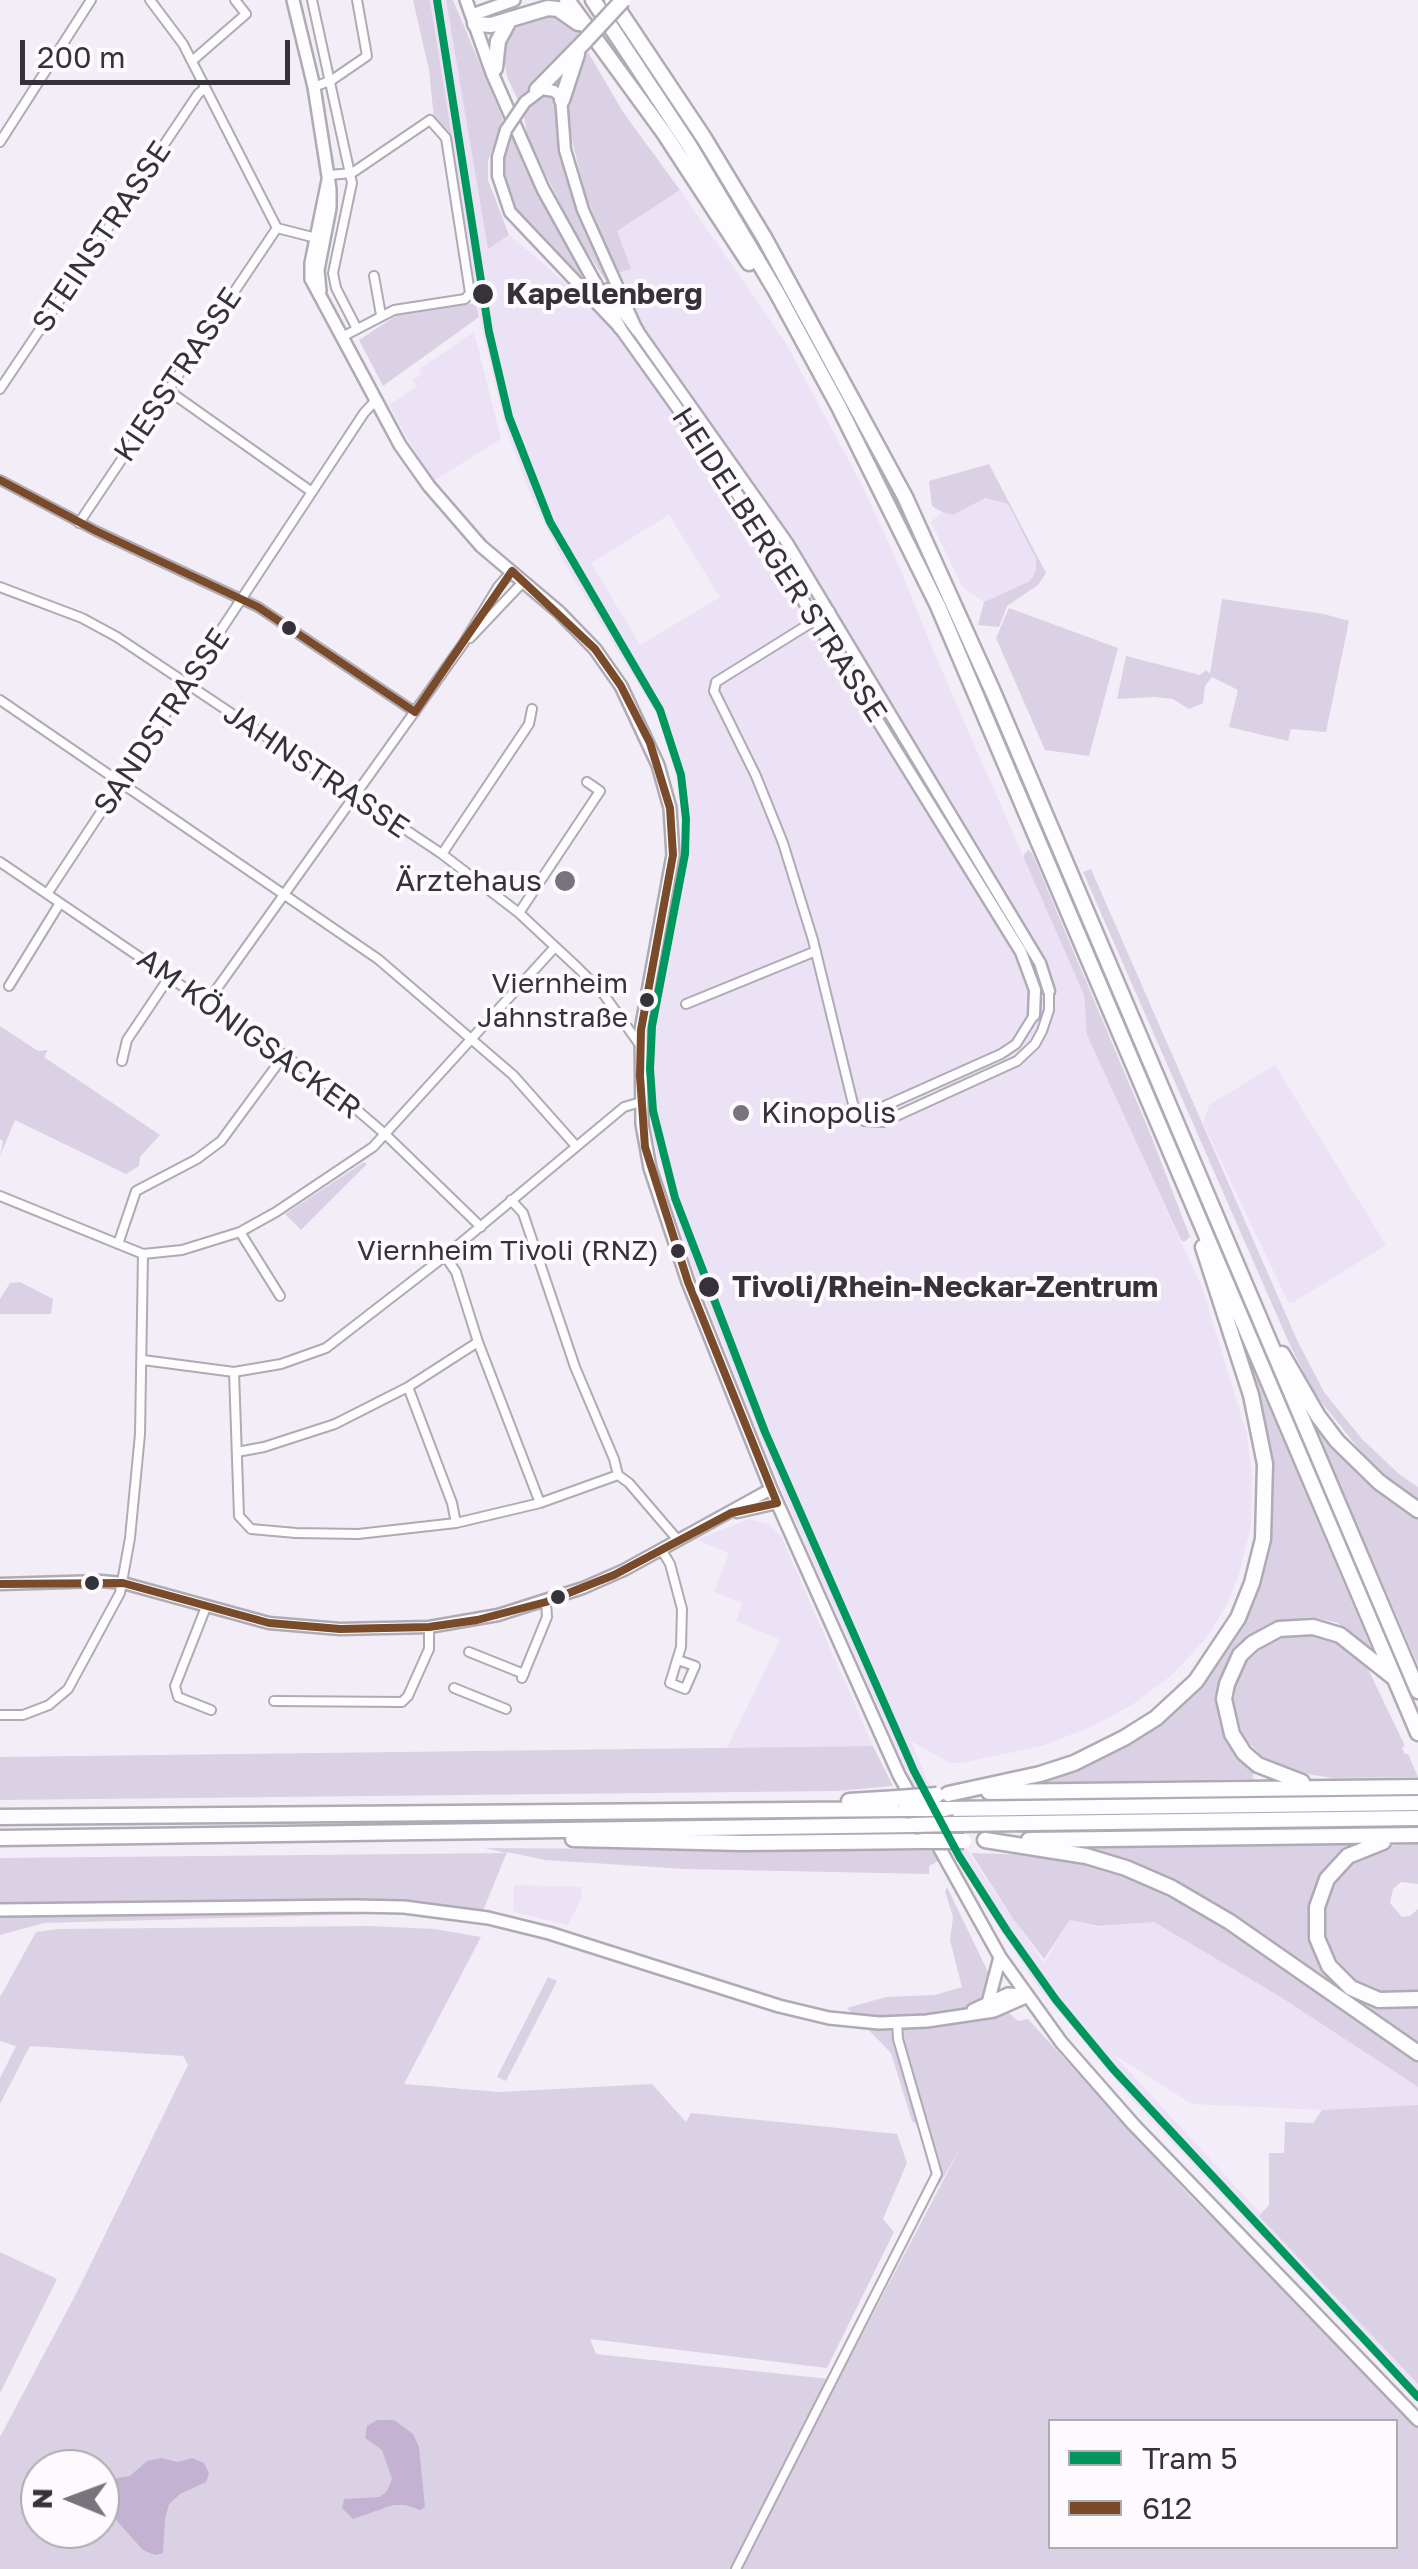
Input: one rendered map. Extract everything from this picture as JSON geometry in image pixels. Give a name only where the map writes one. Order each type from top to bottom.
[{"type":"highway","points":[[562,100],[587,41],[567,0]]},
{"type":"highway","points":[[593,0],[689,145],[776,293],[839,406],[938,606],[1418,1733]]},
{"type":"highway","points":[[612,0],[677,95],[766,239],[904,498],[994,694],[1418,1690]]},
{"type":"highway","points":[[537,90],[622,0]]},
{"type":"highway","points":[[473,20],[490,26],[536,10],[558,10],[664,134],[748,263],[776,293]]},
{"type":"highway","points":[[494,68],[498,41],[510,18]]},
{"type":"highway","points":[[943,1799],[1074,1763],[1142,1728],[1196,1681],[1230,1634],[1245,1602],[1259,1560],[1265,1521],[1262,1445],[1252,1395],[1189,1193]]},
{"type":"highway","points":[[1245,1287],[1328,1429],[1360,1466],[1418,1510]]},
{"type":"highway","points":[[1317,1787],[1258,1765],[1244,1753],[1232,1734],[1224,1699],[1240,1655],[1253,1642],[1280,1630],[1313,1626],[1340,1635],[1395,1679]]},
{"type":"highway","points":[[0,1817],[768,1809],[943,1799],[1418,1786]]},
{"type":"highway","points":[[943,1799],[1418,1804]]},
{"type":"highway","points":[[0,1838],[518,1832],[918,1821],[954,1824],[1418,1818]]},
{"type":"highway","points":[[518,1832],[560,1839],[641,1842],[1416,1835]]},
{"type":"highway","points":[[1416,1835],[1366,1846],[1340,1863],[1319,1898],[1316,1928],[1324,1958],[1351,1988],[1379,2000],[1418,1998]]},
{"type":"highway","points":[[985,1840],[1086,1856],[1172,1888],[1230,1922],[1418,2053]]},
{"type":"main road","points":[[293,0],[314,87],[329,175],[320,239],[310,270],[322,298],[406,454],[460,521],[584,637],[621,686],[650,742],[666,787],[673,831],[671,876],[647,986],[640,1045],[646,1147],[668,1225],[771,1489],[918,1821],[1000,1957],[1077,2063],[1418,2420]]},
{"type":"main road","points":[[466,0],[519,136],[550,202],[620,328]]},
{"type":"main road","points":[[473,20],[514,0]]},
{"type":"main road","points":[[473,20],[519,136]]},
{"type":"main road","points":[[594,276],[637,330]]},
{"type":"main road","points":[[0,1910],[404,1907],[472,1916],[549,1933],[829,2018],[897,2023],[960,2016],[1008,2007],[1026,1996]]},
{"type":"main road","points":[[988,2003],[1000,1957]]},
{"type":"main road","points":[[960,2016],[1008,1994],[1026,1996]]},
{"type":"street","points":[[0,141],[91,0]]},
{"type":"street","points":[[192,61],[246,14],[234,0]]},
{"type":"street","points":[[312,0],[350,179],[333,272],[336,288],[357,328]]},
{"type":"street","points":[[314,87],[332,80],[367,56],[357,0]]},
{"type":"street","points":[[154,1],[192,61],[277,228],[320,239]]},
{"type":"street","name":"STEINSTRASSE","points":[[0,389],[205,88]]},
{"type":"street","points":[[537,90],[550,90],[562,100]]},
{"type":"street","name":"HEIDELBERGER STRASSE","points":[[537,90],[504,134],[498,176],[510,212],[620,328],[728,479],[1021,952],[1036,990],[1034,1016]]},
{"type":"street","name":"HEIDELBERGER STRASSE","points":[[562,100],[565,150],[582,210],[637,330],[778,528],[830,611],[1040,964],[1049,991]]},
{"type":"street","points":[[329,175],[350,179],[430,120],[446,138],[470,293],[466,299],[394,310],[342,337]]},
{"type":"street","name":"KIESSTRASSE","points":[[79,523],[277,228]]},
{"type":"street","points":[[374,276],[381,315]]},
{"type":"street","points":[[169,390],[312,492]]},
{"type":"street","name":"SANDSTRASSE","points":[[46,894],[376,400]]},
{"type":"street","points":[[0,480],[79,523],[244,598],[414,712]]},
{"type":"street","points":[[208,1001],[512,571]]},
{"type":"street","points":[[464,644],[524,581]]},
{"type":"street","name":"JAHNSTRASSE","points":[[0,587],[82,618],[442,854],[519,913],[602,992],[640,1045]]},
{"type":"street","points":[[830,611],[716,682],[714,691],[784,843],[816,951],[854,1112],[864,1122],[883,1122],[1018,1061],[1042,1032],[1049,1010],[1049,991]]},
{"type":"street","points":[[0,700],[378,959],[514,1074],[576,1146]]},
{"type":"street","points":[[442,854],[529,724],[532,709]]},
{"type":"street","points":[[519,913],[600,791],[588,782]]},
{"type":"street","name":"AM KÖNIGSACKER","points":[[0,862],[329,1086],[481,1226]]},
{"type":"street","points":[[8,986],[60,903]]},
{"type":"street","points":[[0,1196],[143,1254],[182,1250],[240,1232],[373,1147],[555,947]]},
{"type":"street","points":[[686,1004],[816,951]]},
{"type":"street","points":[[122,1062],[127,1040],[170,976]]},
{"type":"street","points":[[854,1112],[869,1113],[1002,1054],[1016,1044],[1034,1016]]},
{"type":"street","points":[[118,1244],[136,1192],[197,1159],[221,1140],[285,1054]]},
{"type":"street","points":[[143,1360],[234,1372],[282,1364],[326,1348],[445,1256],[624,1106],[641,1102]]},
{"type":"street","points":[[511,1200],[523,1214],[618,1475],[677,1539]]},
{"type":"street","points":[[240,1232],[280,1296]]},
{"type":"street","points":[[0,1715],[22,1714],[49,1705],[68,1689],[115,1606],[123,1583],[137,1472],[143,1254]]},
{"type":"street","points":[[445,1256],[456,1272],[478,1342],[540,1503]]},
{"type":"street","points":[[237,1452],[311,1434],[408,1387],[478,1342]]},
{"type":"street","points":[[234,1372],[239,1516],[251,1529],[358,1534],[456,1522],[540,1503],[618,1475]]},
{"type":"street","points":[[408,1387],[456,1522]]},
{"type":"street","points":[[0,1584],[88,1579],[123,1583],[269,1623],[305,1627],[429,1627],[546,1602],[614,1575],[771,1489]]},
{"type":"street","points":[[732,1513],[778,1503]]},
{"type":"street","points":[[661,1549],[670,1564],[682,1610],[678,1660]]},
{"type":"street","points":[[469,1652],[522,1676],[547,1616],[546,1602]]},
{"type":"street","points":[[206,1608],[175,1686],[178,1697],[211,1710]]},
{"type":"street","points":[[274,1701],[402,1702],[429,1648],[429,1627]]},
{"type":"street","points":[[454,1688],[506,1709]]},
{"type":"street","points":[[736,2569],[937,2174],[898,2039],[897,2023]]},
{"type":"shaded area","points":[[413,0],[430,0],[465,219],[462,220],[449,137],[434,119],[429,70]]},
{"type":"shaded area","points":[[430,0],[446,0],[489,248],[509,235],[609,323],[635,309],[617,273],[630,269],[616,231],[680,190],[784,340],[863,487],[1084,995],[1087,1035],[1203,1290],[1247,1435],[1252,1477],[1251,1525],[1239,1575],[1208,1636],[1173,1674],[1132,1705],[1091,1727],[1042,1746],[961,1763],[950,1763],[911,1741],[926,1777],[975,1863],[1044,1963],[1070,1920],[1098,1927],[1154,1921],[1279,1996],[1418,2087],[1418,2105],[1322,2110],[1192,2104],[1113,2054],[1418,2384],[1418,2404],[1130,2097],[1036,1984],[913,1784],[792,1514],[690,1261],[653,1137],[647,1084],[648,1026],[681,861],[682,797],[673,752],[661,722],[561,557],[531,496],[506,429],[482,329]],"holes":[[[669,515],[720,597],[640,645],[591,563]]]},
{"type":"shaded area","points":[[446,0],[453,0],[503,119],[488,161],[488,180],[509,235],[488,249]]},
{"type":"shaded area","points":[[601,0],[606,0],[703,149],[775,269],[863,430],[953,616],[1057,859],[951,619],[860,433],[807,334]]},
{"type":"shaded area","points":[[551,13],[581,32],[518,100],[507,77],[503,54],[509,28],[524,17]]},
{"type":"shaded area","points":[[588,52],[623,112],[680,190],[617,231],[631,269],[617,273],[585,194],[569,127],[568,103],[576,74]]},
{"type":"shaded area","points":[[540,93],[551,95],[558,103],[562,154],[620,303],[575,233],[528,139],[524,116]]},
{"type":"shaded area","points":[[512,135],[557,225],[604,305],[516,215],[502,177],[504,151]]},
{"type":"shaded area","points":[[476,303],[479,317],[383,386],[359,340],[397,315]]},
{"type":"shaded area","name":"Kapellenberg","points":[[474,332],[501,439],[432,482],[389,405],[417,386],[413,380],[422,374],[419,369]]},
{"type":"shaded area","points":[[989,464],[1046,573],[1038,585],[1007,606],[999,627],[978,625],[984,602],[1030,581],[1036,559],[1008,504],[985,498],[953,515],[942,512],[932,506],[929,481]]},
{"type":"shaded area","points":[[985,498],[1008,504],[1037,559],[1030,581],[984,602],[963,588],[931,522],[942,512],[953,514]]},
{"type":"shaded area","points":[[1222,599],[1349,621],[1326,732],[1291,729],[1288,741],[1229,727],[1238,690],[1212,677],[1205,686],[1203,703],[1189,709],[1173,699],[1117,699],[1126,656],[1200,675],[1206,670],[1210,674]]},
{"type":"shaded area","points":[[1009,608],[1118,648],[1089,756],[1045,750],[996,638]]},
{"type":"shaded area","points":[[1028,850],[1150,1133],[1190,1237],[1184,1242],[1087,1035],[1084,995],[1023,856]]},
{"type":"shaded area","points":[[1091,869],[1297,1340],[1324,1392],[1362,1439],[1418,1487],[1418,1500],[1375,1469],[1314,1393],[1083,872]]},
{"type":"shaded area","points":[[0,1026],[38,1051],[48,1050],[44,1057],[160,1135],[140,1157],[139,1166],[126,1174],[15,1120],[0,1156]]},
{"type":"shaded area","points":[[1275,1065],[1386,1245],[1294,1302],[1288,1302],[1203,1123],[1209,1105]]},
{"type":"shaded area","points":[[364,1162],[367,1164],[301,1230],[285,1214]]},
{"type":"shaded area","points":[[20,1282],[53,1299],[51,1314],[0,1314],[0,1299],[10,1283]]},
{"type":"shaded area","points":[[1236,1329],[1374,1655],[1338,1623],[1310,1617],[1274,1622],[1243,1640],[1224,1669],[1217,1708],[1230,1745],[1253,1771],[1253,1779],[1020,1783],[1107,1753],[1212,1669],[1269,1528]]},
{"type":"shaded area","points":[[1306,1407],[1418,1515],[1418,1665]]},
{"type":"shaded area","points":[[749,1519],[768,1524],[781,1536],[873,1746],[727,1748],[780,1640],[736,1621],[742,1603],[714,1592],[729,1553],[696,1540]]},
{"type":"shaded area","points":[[1304,1632],[1336,1641],[1354,1653],[1369,1671],[1418,1777],[1332,1778],[1289,1771],[1262,1756],[1244,1738],[1233,1707],[1236,1683],[1245,1663],[1271,1641]]},
{"type":"shaded area","points":[[873,1746],[893,1786],[836,1791],[0,1800],[0,1757]]},
{"type":"shaded area","points":[[1360,1843],[1312,1910],[1341,1984],[1418,2002],[1418,2087],[1279,1996],[1154,1922],[1098,1926],[1070,1920],[1044,1959],[971,1853],[1039,1855],[1141,1873],[1074,1849]]},
{"type":"shaded area","points":[[1418,1843],[1418,1884],[1401,1882],[1393,1889],[1390,1903],[1402,1917],[1418,1909],[1418,1991],[1378,1992],[1349,1976],[1330,1951],[1324,1927],[1326,1900],[1341,1873],[1361,1856],[1388,1846]]},
{"type":"shaded area","points":[[485,1848],[933,1851],[938,1861],[929,1866],[929,1874],[685,1869],[545,1860],[507,1852],[483,1911],[44,1923],[0,1935],[0,1858],[506,1853]]},
{"type":"shaded area","points":[[514,1885],[582,1887],[581,1899],[568,1925],[513,1912]]},
{"type":"shaded area","points":[[947,1887],[990,1976],[984,1995],[975,2003],[978,2019],[1009,2013],[1018,2021],[1028,2019],[1192,2198],[1301,2304],[1418,2428],[1418,2569],[0,2569],[0,2437],[77,2292],[188,2065],[183,2056],[30,2046],[0,2104],[0,2078],[16,2046],[0,2041],[0,1997],[36,1932],[370,1926],[435,1929],[481,1937],[404,2084],[499,2092],[652,2084],[686,2122],[691,2113],[897,2134],[907,2163],[883,2219],[894,2232],[827,2368],[590,2339],[596,2354],[838,2380],[962,2145],[938,2187],[940,2168],[926,2130],[912,2121],[891,2053],[847,2008],[886,1997],[935,1995],[962,1987],[950,1940],[953,1917]]},
{"type":"shaded area","points":[[548,1977],[557,1981],[506,2081],[497,2077]]},
{"type":"shaded area","points":[[1418,2105],[1418,2384],[1259,2216],[1269,2205],[1269,2153],[1284,2153],[1285,2122],[1313,2123],[1322,2110]]},
{"type":"shaded area","points":[[0,2252],[57,2279],[0,2393]]},
{"type":"shaded area","points":[[377,2420],[394,2420],[413,2434],[419,2447],[425,2507],[420,2510],[393,2505],[353,2519],[342,2508],[344,2499],[380,2497],[392,2479],[382,2450],[365,2438],[367,2426]]},
{"type":"shaded area","points":[[161,2458],[178,2462],[192,2458],[204,2463],[209,2473],[206,2482],[169,2504],[163,2553],[155,2555],[143,2550],[120,2524],[120,2478],[130,2476],[147,2461]]},
{"type":"tram line","name":"5","points":[[437,0],[489,332],[509,417],[550,522],[660,710],[681,775],[685,854],[652,1026],[653,1111],[675,1198],[765,1432],[914,1771],[959,1856],[1007,1931],[1056,2000],[1113,2069],[1418,2397]]},
{"type":"transit line","name":"612","points":[[0,480],[96,531],[258,607],[415,712]]},
{"type":"transit line","name":"612","points":[[0,1584],[123,1583],[269,1623],[340,1629],[429,1627],[477,1620],[546,1602],[614,1575],[731,1513],[777,1503],[688,1282],[645,1147],[641,1030],[673,855],[670,808],[650,743],[621,686],[595,649],[512,571],[415,712]]},
{"type":"place","name":"Kapellenberg","points":[[483,294]]},
{"type":"place","name":"Ärztehaus","points":[[565,881]]},
{"type":"place","name":"Viernheim Jahnstraße","points":[[647,1000]]},
{"type":"place","name":"Kinopolis","points":[[741,1113]]},
{"type":"place","name":"Viernheim Tivoli (RNZ)","points":[[678,1251]]},
{"type":"place","name":"Tivoli/Rhein-Neckar-Zentrum","points":[[709,1287]]}]
